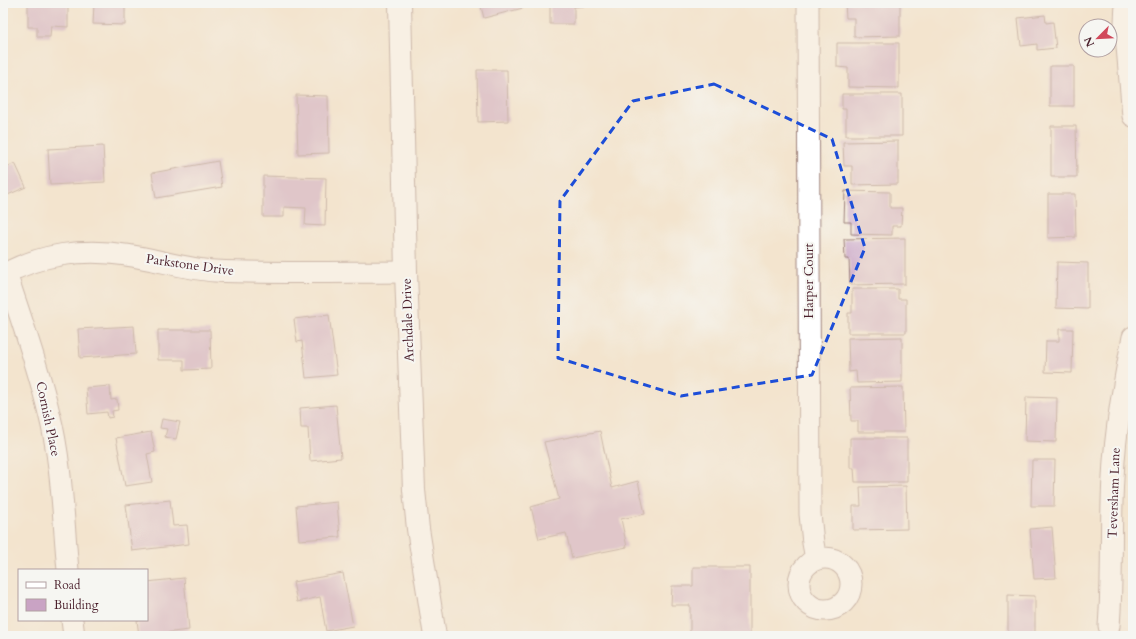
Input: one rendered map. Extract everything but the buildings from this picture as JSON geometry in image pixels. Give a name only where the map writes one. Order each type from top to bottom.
[{"type":"street","name":"Archdale Drive","points":[[400,3],[406,272],[414,490],[418,529],[436,636]]},
{"type":"street","name":"Harper Court","points":[[808,3],[810,514],[812,542],[816,559]]},
{"type":"street","points":[[1126,3],[1125,23],[1133,116]]},
{"type":"street","name":"Parkstone Drive","points":[[5,274],[34,261],[61,254],[77,252],[110,252],[209,270],[252,273],[406,272]]},
{"type":"street","name":"Cornish Place","points":[[5,274],[36,366],[51,419],[60,481],[68,569]]},
{"type":"street","name":"Teversham Lane","points":[[1109,626],[1112,599],[1112,479],[1114,449],[1122,391],[1133,337]]},
{"type":"street","points":[[72,621],[74,636]]},
{"type":"highlighted area","points":[[714,84],[832,139],[865,248],[812,375],[681,396],[558,358],[560,201],[633,101]]}]
